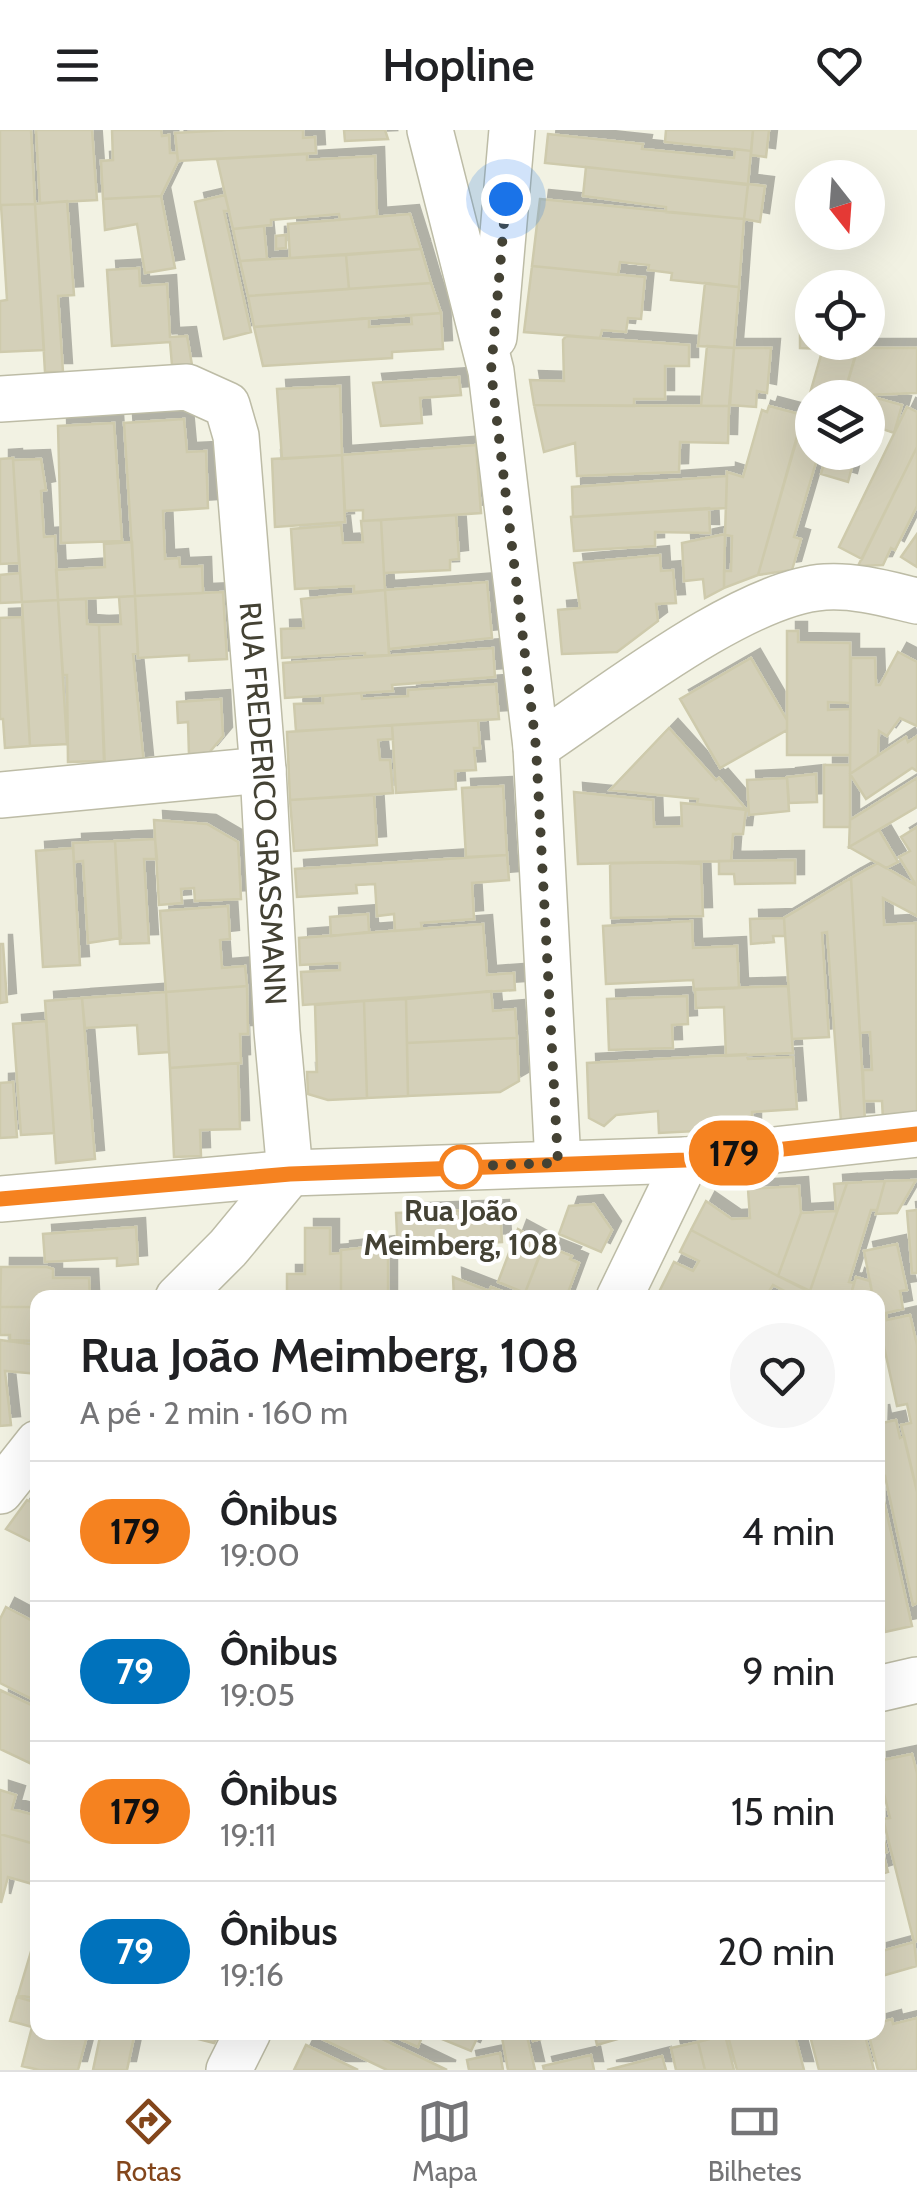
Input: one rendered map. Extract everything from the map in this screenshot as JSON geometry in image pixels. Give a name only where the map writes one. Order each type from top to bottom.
[{"type":"street","points":[[430,130],[491,371],[536,747],[558,1163]]},
{"type":"street","points":[[491,371],[512,130]]},
{"type":"street","name":"RUA FREDERICO GRASSMANN","points":[[0,399],[187,388],[226,405],[236,436],[290,1174]]},
{"type":"street","points":[[536,747],[704,635],[769,600],[824,586],[870,590],[917,601]]},
{"type":"street","points":[[0,795],[262,770]]},
{"type":"street","points":[[0,1199],[290,1174],[686,1160],[917,1134]]},
{"type":"street","points":[[624,1290],[686,1160]]},
{"type":"street","points":[[186,1290],[228,1248],[290,1174]]},
{"type":"street","points":[[0,1491],[30,1453]]},
{"type":"street","points":[[885,1687],[917,1680]]},
{"type":"street","points":[[229,2070],[244,2040]]},
{"type":"building","points":[[0,130],[31,130],[35,204],[0,205]]},
{"type":"building","points":[[36,130],[92,130],[97,200],[40,203]]},
{"type":"building","points":[[112,130],[161,130],[162,136],[169,135],[170,153],[177,153],[178,161],[161,196],[103,199],[101,161],[113,160]]},
{"type":"building","points":[[303,130],[303,138],[315,137],[316,153],[178,161],[175,133]]},
{"type":"building","points":[[344,130],[385,130],[388,139],[345,141]]},
{"type":"building","points":[[666,130],[753,130],[751,151],[665,142]]},
{"type":"building","points":[[753,130],[769,130],[766,157],[751,155]]},
{"type":"building","points":[[548,134],[734,158],[735,149],[751,151],[748,184],[545,163]]},
{"type":"building","points":[[307,154],[307,160],[375,156],[377,216],[340,220],[339,214],[271,220],[271,225],[233,229],[217,159]]},
{"type":"building","points":[[586,167],[748,185],[744,219],[666,212],[666,207],[583,196]]},
{"type":"building","points":[[748,184],[765,186],[760,222],[744,219]]},
{"type":"building","points":[[225,195],[229,211],[224,211],[251,332],[224,339],[195,202]]},
{"type":"building","points":[[161,196],[175,268],[145,273],[137,224],[105,230],[103,199]]},
{"type":"building","points":[[540,199],[744,219],[739,287],[671,280],[672,273],[648,270],[649,265],[620,262],[618,275],[532,266]]},
{"type":"building","points":[[67,201],[74,295],[58,296],[63,372],[45,372],[35,204]]},
{"type":"building","points":[[35,204],[44,350],[0,352],[0,301],[7,300],[1,205]]},
{"type":"building","points":[[410,214],[421,249],[290,258],[288,224]]},
{"type":"building","points":[[264,226],[267,259],[240,261],[233,229]]},
{"type":"building","points":[[286,235],[286,248],[276,249],[276,236]]},
{"type":"building","points":[[421,249],[431,283],[349,289],[346,255]]},
{"type":"building","points":[[346,255],[349,289],[248,296],[240,261]]},
{"type":"building","points":[[532,266],[645,277],[641,319],[628,318],[626,332],[602,330],[600,338],[524,332]]},
{"type":"building","points":[[139,268],[140,286],[167,284],[170,337],[187,336],[192,365],[172,365],[170,342],[112,346],[107,270]]},
{"type":"building","points":[[431,283],[441,313],[254,327],[248,296]]},
{"type":"building","points":[[705,283],[739,287],[734,348],[698,346]]},
{"type":"building","points":[[441,313],[443,349],[392,352],[392,358],[263,366],[254,327],[369,318],[369,327],[412,324],[411,315]]},
{"type":"building","points":[[566,336],[689,345],[689,366],[665,366],[665,399],[634,399],[634,406],[534,405],[530,380],[564,381]]},
{"type":"building","points":[[707,346],[734,348],[729,406],[701,406]]},
{"type":"building","points":[[734,348],[771,348],[767,393],[757,391],[756,407],[730,405]]},
{"type":"building","points":[[885,348],[917,348],[917,393],[885,394],[885,380],[848,380],[854,360],[885,360]]},
{"type":"building","points":[[820,360],[854,360],[848,380],[814,380]]},
{"type":"building","points":[[459,377],[461,395],[420,398],[422,423],[381,426],[373,383]]},
{"type":"building","points":[[340,386],[342,455],[282,459],[277,389]]},
{"type":"building","points":[[885,400],[902,405],[894,433],[885,430]]},
{"type":"building","points":[[534,405],[729,406],[728,443],[680,442],[679,472],[577,476],[575,443],[544,452]]},
{"type":"building","points":[[769,406],[795,413],[795,443],[758,575],[724,588],[724,571],[731,571],[732,536],[725,535],[727,472],[743,477],[762,410],[767,412]]},
{"type":"building","points":[[907,407],[917,412],[917,447],[862,559],[839,547],[876,470],[885,470],[885,452]]},
{"type":"building","points":[[184,419],[187,452],[206,451],[208,508],[163,511],[165,559],[179,558],[180,567],[202,566],[203,593],[135,596],[124,423]]},
{"type":"building","points":[[114,423],[122,541],[61,543],[58,426]]},
{"type":"building","points":[[476,445],[481,513],[363,521],[363,510],[345,511],[342,455]]},
{"type":"building","points":[[795,446],[795,470],[814,470],[794,537],[801,539],[792,570],[758,575]]},
{"type":"building","points":[[917,447],[917,506],[883,565],[858,566]]},
{"type":"building","points":[[342,455],[345,522],[275,527],[272,459]]},
{"type":"building","points":[[13,458],[19,563],[0,564],[0,459]]},
{"type":"building","points":[[41,459],[46,490],[41,491],[44,537],[55,536],[58,600],[22,602],[13,460]]},
{"type":"building","points":[[822,470],[851,470],[848,482],[821,474]]},
{"type":"building","points":[[727,476],[726,508],[573,517],[572,487]]},
{"type":"building","points":[[709,508],[710,533],[655,532],[655,546],[574,551],[571,517]]},
{"type":"building","points":[[456,515],[459,559],[450,560],[450,570],[384,573],[381,520]]},
{"type":"building","points":[[381,520],[385,590],[354,592],[354,586],[295,589],[291,529],[341,525],[343,543],[363,542],[361,521]]},
{"type":"building","points":[[725,534],[724,588],[705,598],[703,579],[684,581],[682,543]]},
{"type":"building","points":[[917,534],[917,567],[901,557]]},
{"type":"building","points":[[132,542],[135,596],[58,600],[56,570],[105,567],[104,544]]},
{"type":"building","points":[[660,555],[661,571],[673,570],[676,603],[656,604],[658,621],[617,652],[562,654],[558,610],[580,608],[574,563]]},
{"type":"building","points":[[20,573],[22,602],[0,603],[0,575]]},
{"type":"building","points":[[487,582],[492,638],[389,649],[385,590]]},
{"type":"building","points":[[385,590],[389,655],[282,658],[281,629],[304,628],[301,599]]},
{"type":"building","points":[[223,592],[227,659],[189,661],[189,655],[138,658],[135,596]]},
{"type":"building","points":[[135,596],[138,653],[133,654],[144,764],[105,769],[99,625],[121,624],[119,597]]},
{"type":"building","points":[[86,599],[87,624],[99,625],[104,761],[68,762],[67,675],[63,675],[58,600]]},
{"type":"building","points":[[58,600],[67,744],[30,746],[22,602]]},
{"type":"building","points":[[22,617],[30,746],[5,748],[0,719],[0,618]]},
{"type":"building","points":[[787,631],[798,631],[798,642],[850,643],[850,703],[828,702],[828,710],[850,709],[850,755],[787,755]]},
{"type":"building","points":[[493,648],[495,677],[392,685],[393,691],[285,698],[283,663]]},
{"type":"building","points":[[898,652],[917,662],[917,726],[900,718],[887,736],[879,731],[878,755],[850,774],[851,658],[875,658],[876,685],[880,685]]},
{"type":"building","points":[[751,658],[787,720],[787,730],[720,768],[680,699]]},
{"type":"building","points":[[496,684],[499,719],[296,731],[294,704],[323,703],[323,696],[408,696],[408,690]]},
{"type":"building","points":[[221,699],[223,736],[208,754],[189,755],[188,722],[178,723],[177,702]]},
{"type":"building","points":[[478,720],[480,748],[474,748],[476,770],[455,771],[456,789],[396,793],[392,725]]},
{"type":"building","points":[[392,725],[393,739],[378,740],[380,760],[390,760],[393,793],[290,800],[287,732]]},
{"type":"building","points":[[669,728],[747,810],[697,804],[698,799],[610,790]]},
{"type":"building","points":[[917,736],[917,771],[912,768],[866,799],[850,774],[906,737],[908,742]]},
{"type":"building","points":[[824,765],[850,765],[850,827],[824,827]]},
{"type":"building","points":[[816,774],[817,802],[789,803],[787,777]]},
{"type":"building","points":[[787,778],[789,811],[749,815],[747,780]]},
{"type":"building","points":[[917,778],[917,807],[849,847],[850,820]]},
{"type":"building","points":[[503,786],[507,855],[466,857],[462,788]]},
{"type":"building","points":[[574,792],[653,800],[654,827],[682,826],[681,803],[746,809],[743,834],[733,834],[731,861],[578,864]]},
{"type":"building","points":[[374,795],[377,845],[294,851],[290,800]]},
{"type":"building","points":[[154,820],[207,824],[238,842],[241,899],[195,901],[194,888],[181,889],[182,903],[159,905]]},
{"type":"building","points":[[917,827],[916,885],[899,857],[910,851],[901,837]]},
{"type":"building","points":[[879,830],[898,862],[886,868],[849,847]]},
{"type":"building","points":[[155,839],[157,859],[144,859],[149,943],[120,944],[115,841]]},
{"type":"building","points":[[115,841],[121,938],[88,943],[83,861],[74,862],[73,843]]},
{"type":"building","points":[[73,848],[80,965],[43,967],[36,851]]},
{"type":"building","points":[[507,855],[509,880],[472,883],[474,919],[421,923],[422,929],[395,931],[394,914],[377,916],[375,884],[356,885],[357,893],[297,897],[295,869]]},
{"type":"building","points":[[795,860],[795,883],[735,884],[734,874],[719,874],[719,861]]},
{"type":"building","points":[[610,863],[701,864],[703,916],[611,918]]},
{"type":"building","points":[[878,863],[917,886],[917,916],[883,898],[884,925],[916,923],[917,1118],[883,1120],[882,1101],[864,1101],[863,1070],[872,1070],[870,1032],[860,1033],[851,878]]},
{"type":"building","points":[[851,878],[865,1121],[841,1122],[827,932],[822,933],[829,1037],[792,1039],[784,918]]},
{"type":"building","points":[[228,906],[230,939],[220,940],[222,968],[245,966],[247,986],[166,992],[160,911]]},
{"type":"building","points":[[368,914],[369,932],[331,936],[330,917]]},
{"type":"building","points":[[784,918],[785,936],[773,936],[774,942],[751,944],[750,919]]},
{"type":"building","points":[[692,921],[693,948],[737,946],[739,988],[694,990],[693,980],[606,984],[603,926]]},
{"type":"building","points":[[483,924],[487,975],[514,973],[515,990],[303,1005],[301,972],[340,970],[340,963],[300,965],[299,938]]},
{"type":"building","points":[[0,944],[7,1002],[0,1003]]},
{"type":"building","points":[[247,986],[248,1034],[240,1034],[241,1063],[170,1068],[166,992]]},
{"type":"building","points":[[788,986],[793,1053],[726,1056],[724,1007],[696,1008],[695,989]]},
{"type":"building","points":[[491,991],[493,1011],[515,1009],[517,1038],[407,1043],[406,999]]},
{"type":"building","points":[[166,992],[169,1052],[139,1054],[137,1025],[85,1028],[82,998]]},
{"type":"building","points":[[687,996],[688,1024],[672,1025],[673,1048],[609,1050],[607,999]]},
{"type":"building","points":[[82,998],[95,1159],[56,1163],[45,1001]]},
{"type":"building","points":[[406,999],[408,1096],[367,1098],[364,1001]]},
{"type":"building","points":[[364,1001],[367,1098],[328,1100],[308,1094],[307,1072],[317,1072],[315,1005]]},
{"type":"building","points":[[46,1021],[54,1133],[21,1135],[13,1024]]},
{"type":"building","points":[[517,1038],[519,1081],[500,1092],[408,1096],[407,1043]]},
{"type":"building","points":[[746,1054],[748,1059],[793,1057],[797,1109],[752,1112],[752,1128],[659,1133],[658,1111],[616,1115],[604,1126],[589,1118],[587,1063]]},
{"type":"building","points":[[238,1063],[240,1129],[200,1130],[201,1156],[174,1157],[170,1068]]},
{"type":"building","points":[[13,1082],[17,1137],[0,1138],[0,1083]]},
{"type":"building","points":[[916,1180],[897,1213],[876,1214],[885,1181]]},
{"type":"building","points":[[885,1181],[877,1210],[871,1210],[849,1282],[854,1283],[852,1290],[810,1290],[847,1183]]},
{"type":"building","points":[[847,1183],[808,1290],[778,1276],[801,1213],[836,1211],[834,1184]]},
{"type":"building","points":[[799,1186],[801,1213],[778,1276],[691,1230],[706,1201],[732,1219],[750,1218],[748,1189]]},
{"type":"building","points":[[594,1204],[612,1230],[601,1252],[559,1234],[569,1206]]},
{"type":"building","points":[[500,1209],[502,1242],[421,1246],[422,1255],[398,1255],[396,1213]]},
{"type":"building","points":[[917,1210],[917,1273],[912,1273],[907,1211]]},
{"type":"building","points":[[136,1227],[138,1264],[117,1266],[117,1258],[45,1262],[43,1234]]},
{"type":"building","points":[[305,1228],[330,1228],[330,1254],[341,1253],[341,1290],[287,1290],[287,1274],[305,1274]]},
{"type":"building","points":[[518,1229],[544,1243],[526,1290],[498,1282]]},
{"type":"building","points":[[691,1230],[806,1290],[782,1290],[773,1285],[770,1290],[660,1290],[674,1262],[693,1271],[699,1261],[680,1252]]},
{"type":"building","points":[[897,1244],[907,1290],[900,1291],[903,1309],[885,1313],[885,1290],[871,1290],[864,1251]]},
{"type":"building","points":[[388,1245],[388,1290],[341,1290],[341,1250]]},
{"type":"building","points":[[544,1245],[572,1256],[570,1259],[579,1263],[569,1290],[526,1290]]},
{"type":"building","points":[[1,1267],[47,1267],[53,1269],[53,1278],[89,1278],[90,1290],[30,1290],[30,1307],[0,1307]]},
{"type":"building","points":[[453,1277],[486,1290],[454,1290]]},
{"type":"building","points":[[856,1277],[870,1281],[872,1290],[852,1290]]},
{"type":"building","points":[[0,1307],[30,1307],[30,1341],[10,1340],[10,1335],[0,1335]]},
{"type":"building","points":[[885,1313],[887,1320],[910,1315],[917,1345],[917,1492],[901,1425],[911,1423],[907,1404],[897,1406],[885,1351]]},
{"type":"building","points":[[0,1340],[30,1344],[30,1373],[5,1371],[11,1425],[0,1426]]},
{"type":"building","points":[[896,1420],[900,1438],[904,1436],[917,1491],[917,1603],[913,1605],[885,1476],[885,1422]]},
{"type":"building","points":[[27,1500],[30,1502],[30,1541],[6,1529]]},
{"type":"building","points":[[885,1505],[912,1626],[885,1632]]},
{"type":"building","points":[[6,1607],[30,1620],[30,1698],[0,1683],[0,1619]]},
{"type":"building","points":[[0,1690],[30,1704],[30,1763],[0,1749]]},
{"type":"building","points":[[912,1754],[917,1773],[914,1942],[885,1827],[885,1819],[890,1818],[885,1798],[885,1760]]},
{"type":"building","points":[[0,1790],[16,1795],[12,1809],[30,1814],[30,1843],[0,1834]]},
{"type":"building","points":[[0,1834],[30,1843],[30,1883],[8,1877],[1,1903]]},
{"type":"building","points":[[914,1942],[917,1966],[885,1975],[885,1950]]},
{"type":"building","points":[[30,1955],[30,1997],[18,1995]]},
{"type":"building","points":[[17,1997],[30,2001],[30,2026],[10,2021]]},
{"type":"building","points":[[917,2018],[917,2070],[878,2070],[870,2040],[885,2040],[885,2021],[892,2019],[893,2024]]},
{"type":"building","points":[[30,2035],[30,2040],[86,2040],[78,2070],[22,2066]]},
{"type":"building","points":[[99,2040],[133,2040],[127,2070],[93,2070]]},
{"type":"building","points":[[324,2040],[385,2040],[447,2070],[387,2070]]},
{"type":"building","points":[[402,2040],[421,2040],[418,2047]]},
{"type":"building","points":[[444,2040],[476,2040],[471,2051]]},
{"type":"building","points":[[502,2040],[528,2040],[535,2070],[508,2070]]},
{"type":"building","points":[[726,2040],[734,2070],[705,2070],[698,2042]]},
{"type":"building","points":[[729,2040],[796,2040],[804,2070],[737,2070]]},
{"type":"building","points":[[811,2040],[866,2040],[874,2070],[819,2070]]},
{"type":"building","points":[[698,2042],[705,2070],[676,2070],[671,2048]]},
{"type":"building","points":[[306,2045],[358,2070],[294,2070]]},
{"type":"building","points":[[500,2053],[503,2070],[469,2070],[467,2060]]},
{"type":"building","points":[[591,2055],[594,2070],[544,2070],[543,2066]]},
{"type":"building","points":[[662,2056],[666,2070],[607,2070]]},
{"type":"bus line","name":"179","points":[[0,1199],[290,1174],[686,1160],[917,1134]]},
{"type":"place","name":"Rua João Meimberg, 108","points":[[461,1167]]},
{"type":"route","points":[[461,1167],[450,1167],[558,1163],[536,747],[491,371],[506,199]]}]
